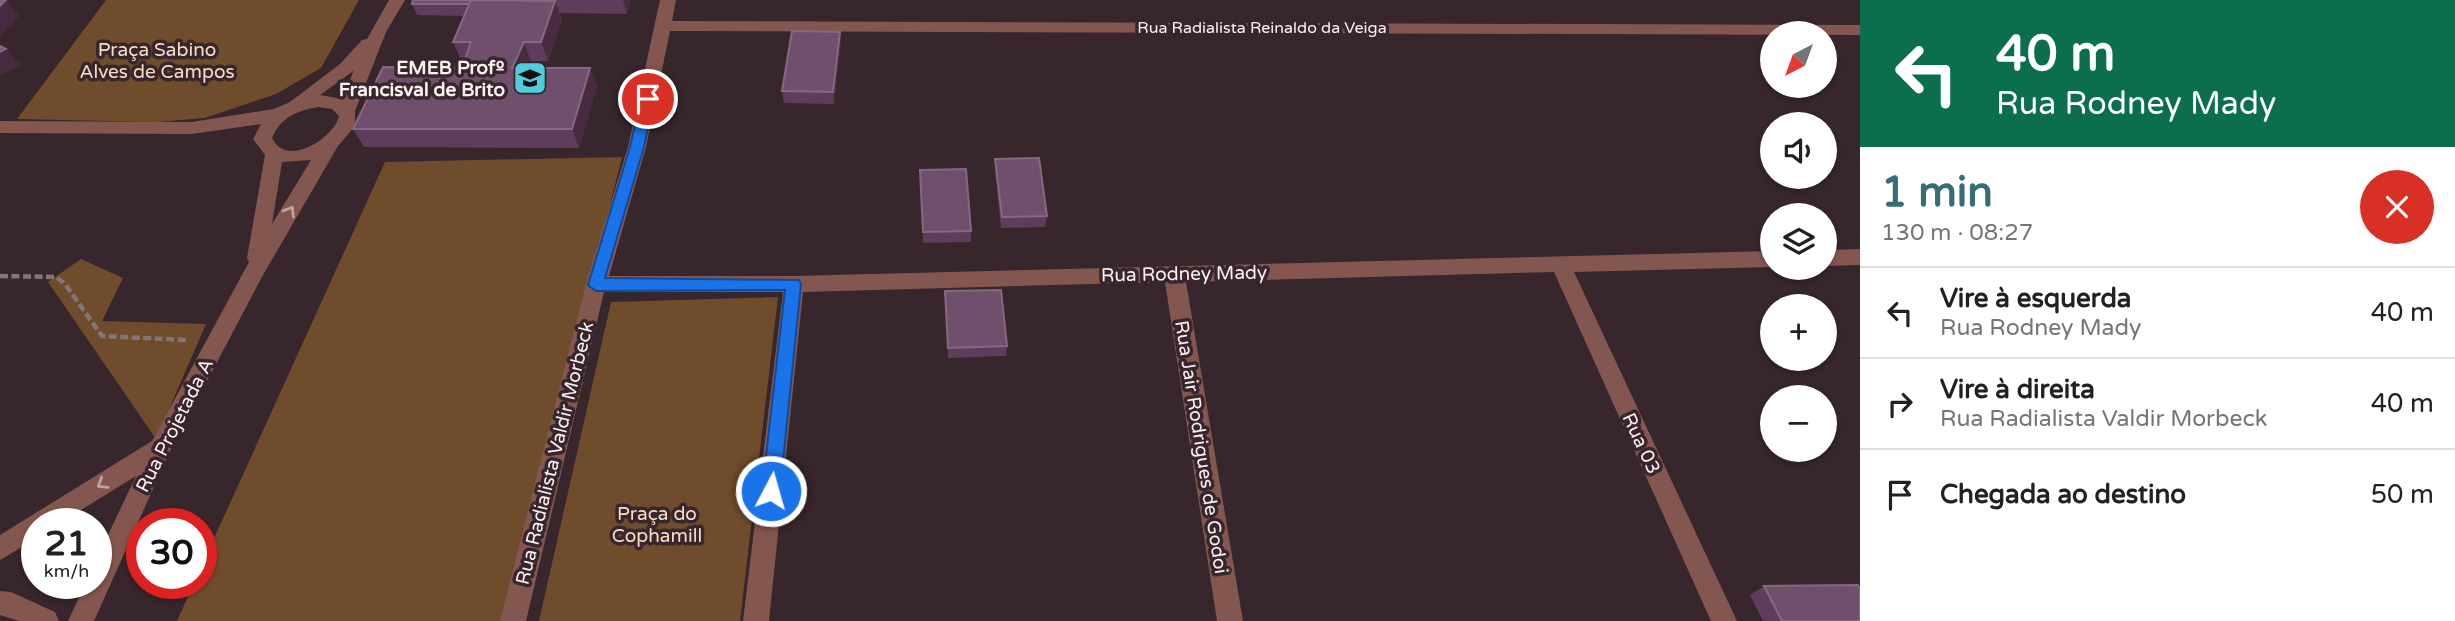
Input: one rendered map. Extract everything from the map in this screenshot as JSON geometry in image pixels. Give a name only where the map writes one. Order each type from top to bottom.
[{"type":"street","points":[[192,128],[299,156],[329,145],[345,129],[348,120],[346,110],[378,32],[397,0]]},
{"type":"street","name":"Rua Radialista Valdir Morbeck","points":[[513,621],[596,285],[637,147],[668,0]]},
{"type":"street","name":"Rua Radialista Reinaldo da Veiga","points":[[663,26],[1860,30]]},
{"type":"street","points":[[268,147],[267,124],[276,115],[295,105],[346,68],[378,32]]},
{"type":"street","points":[[295,105],[318,100],[338,104],[346,110]]},
{"type":"street","points":[[0,127],[192,128],[276,115]]},
{"type":"street","name":"Rua Projetada A","points":[[81,621],[160,448],[256,270],[329,145]]},
{"type":"street","name":"Rua Projetada A","points":[[256,270],[268,147]]},
{"type":"street","points":[[1837,258],[1860,257]]},
{"type":"street","name":"Rua Rodney Mady","points":[[596,285],[793,284],[1760,259]]},
{"type":"street","name":"Rua 03","points":[[1561,265],[1724,621]]},
{"type":"street","name":"Rua Jair Rodrigues de Godoi","points":[[1174,273],[1230,621]]},
{"type":"street","points":[[756,621],[793,284]]},
{"type":"street","points":[[64,508],[160,448]]},
{"type":"street","points":[[0,548],[21,535]]},
{"type":"street","points":[[0,603],[11,604],[46,621]]},
{"type":"path","points":[[0,276],[56,277],[65,284],[102,336],[216,342]]},
{"type":"green space","name":"Praça Sabino Alves de Campos","points":[[106,0],[359,0],[321,68],[276,94],[205,118],[156,122],[17,119]]},
{"type":"green space","points":[[622,157],[506,621],[177,621],[187,599],[217,599],[217,532],[385,162]]},
{"type":"green space","points":[[81,259],[123,278],[102,321],[206,324],[156,439],[48,282]]},
{"type":"green space","name":"Praça do Cophamill","points":[[778,297],[740,621],[539,621],[611,302]]},
{"type":"building","points":[[413,0],[471,0],[469,4],[412,4]]},
{"type":"building","points":[[471,0],[555,1],[541,42],[524,42],[512,68],[590,68],[572,129],[353,129],[383,67],[462,68],[471,42],[453,42]]},
{"type":"building","points":[[792,31],[840,32],[833,92],[782,91]]},
{"type":"building","points":[[1039,158],[1047,216],[1002,217],[995,159]]},
{"type":"building","points":[[966,169],[971,231],[923,232],[920,170]]},
{"type":"building","points":[[1001,290],[1007,346],[948,348],[945,291]]},
{"type":"building","points":[[1858,585],[1860,621],[1782,621],[1764,586]]},
{"type":"place","name":"EMEB Profº Francisval de Brito","points":[[530,78]]},
{"type":"route","points":[[648,99],[637,147],[596,285],[793,284],[771,491]]}]
